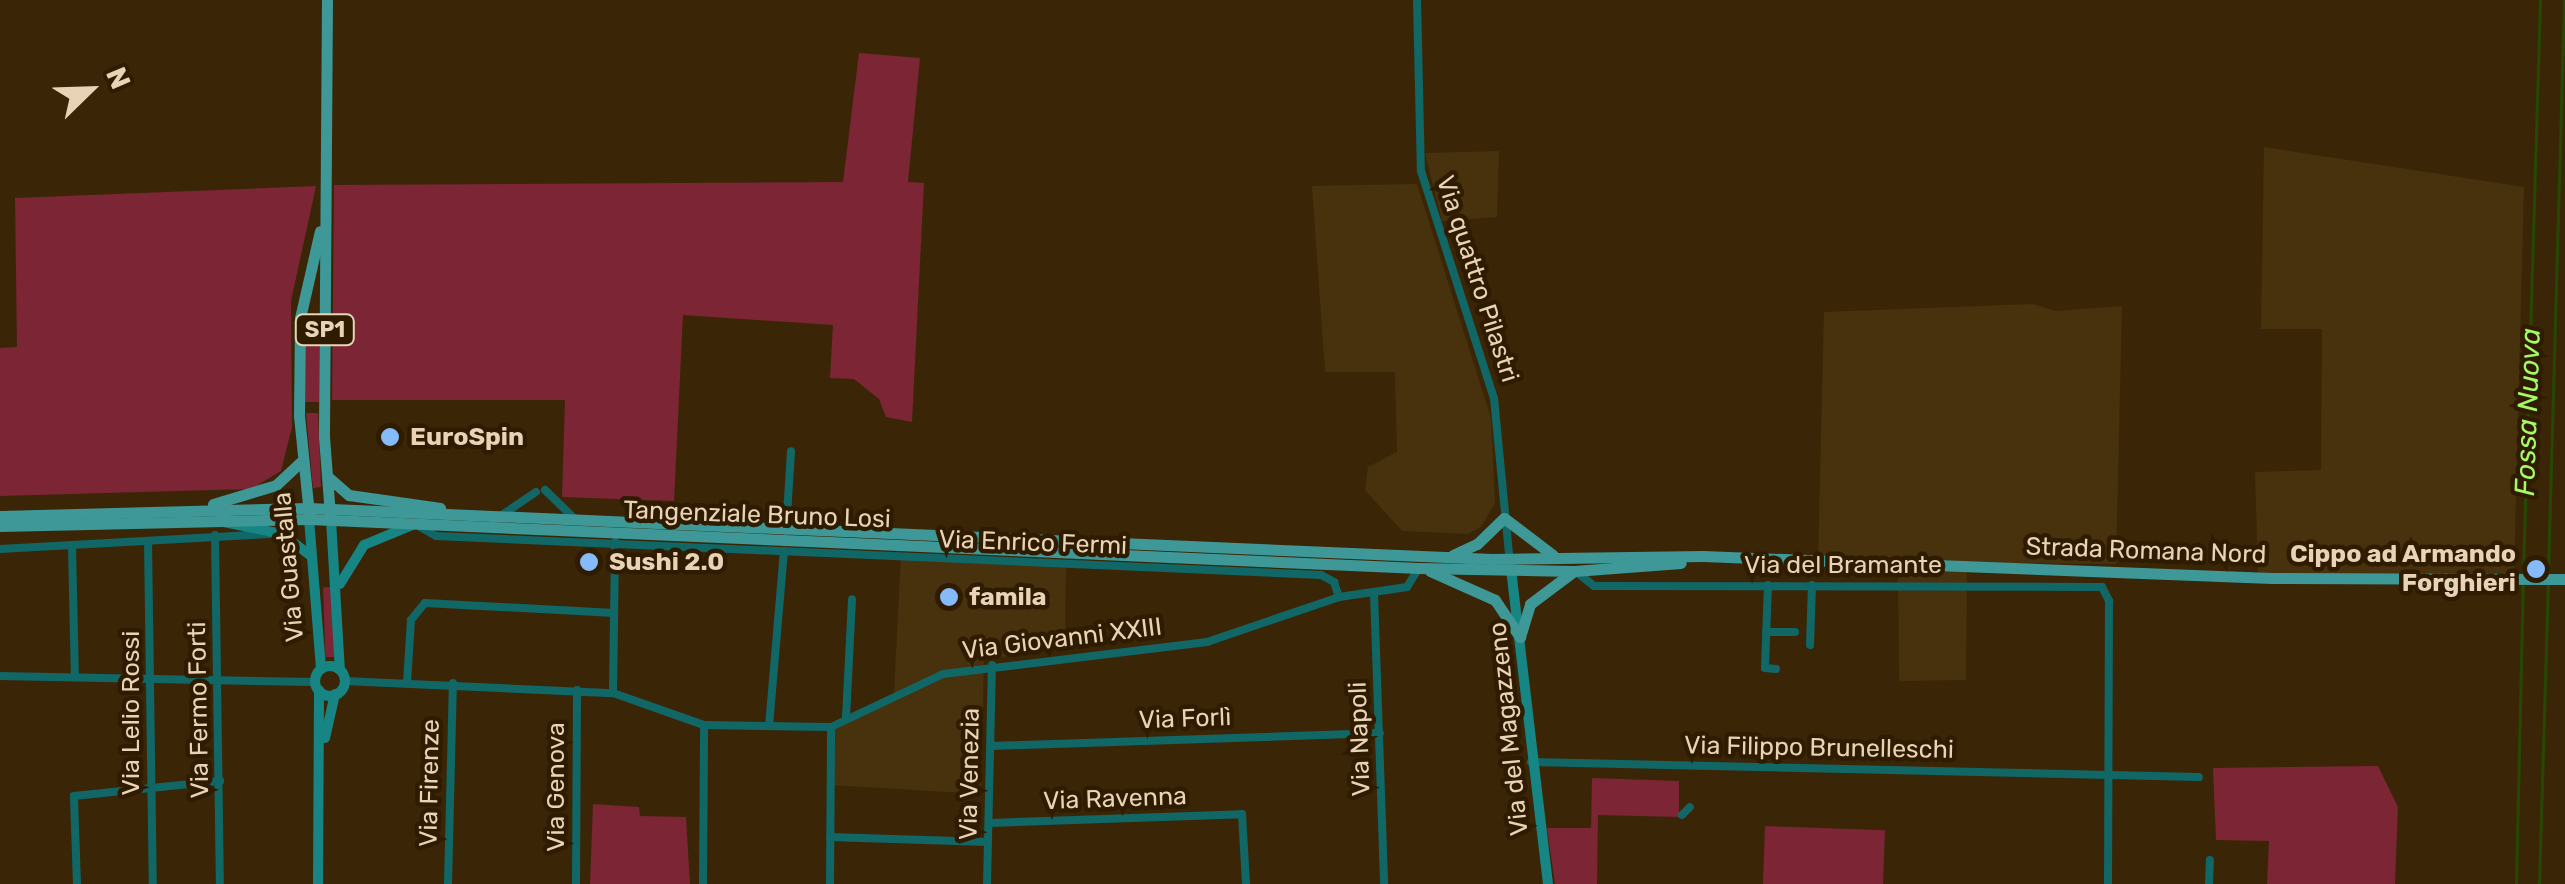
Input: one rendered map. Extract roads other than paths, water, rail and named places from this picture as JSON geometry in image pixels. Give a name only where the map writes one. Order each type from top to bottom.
[{"type":"main road","name":"Via Guastalla","points":[[328,0],[324,468],[330,515]]},
{"type":"main road","name":"Via Guastalla","points":[[308,513],[299,407],[300,318],[326,192]]},
{"type":"main road","points":[[300,318],[325,316]]},
{"type":"main road","points":[[299,407],[324,407]]},
{"type":"main road","name":"Via Guastalla","points":[[200,508],[276,486],[302,462]]},
{"type":"main road","name":"Via Guastalla","points":[[324,468],[332,484],[349,495],[461,514]]},
{"type":"main road","name":"Tangenziale Bruno Losi","points":[[0,516],[200,508],[308,513],[415,524],[1419,568],[1510,564]]},
{"type":"main road","name":"Tangenziale Bruno Losi","points":[[0,526],[218,520],[308,513]]},
{"type":"main road","name":"Tangenziale Bruno Losi","points":[[330,515],[461,514],[576,519],[785,540],[1444,557],[1510,564]]},
{"type":"main road","points":[[1444,557],[1477,544],[1504,518],[1562,558]]},
{"type":"main road","name":"Strada Romana Nord","points":[[1510,564],[1562,558],[1725,558],[2272,578],[2559,578]]},
{"type":"main road","name":"Strada Romana Nord","points":[[1510,564],[1574,570],[1725,558]]},
{"type":"main road","points":[[1419,568],[1495,600],[1520,637]]},
{"type":"main road","points":[[1520,637],[1530,604],[1574,570]]},
{"type":"street","name":"Via quattro Pilastri","points":[[1417,0],[1422,171],[1494,398],[1510,564]]},
{"type":"street","points":[[769,726],[791,451]]},
{"type":"street","points":[[501,516],[540,491],[576,519]]},
{"type":"street","name":"Via Guastalla","points":[[308,513],[316,570],[321,669]]},
{"type":"street","name":"Via Guastalla","points":[[330,515],[339,590],[342,676]]},
{"type":"street","points":[[218,520],[282,534],[308,550],[316,570]]},
{"type":"street","points":[[339,590],[359,550],[415,524]]},
{"type":"street","name":"Via Enrico Fermi","points":[[415,524],[436,536],[615,542],[785,540],[1321,575],[1334,582],[1339,597]]},
{"type":"street","points":[[0,549],[282,534]]},
{"type":"street","name":"Via Fermo Forti","points":[[216,535],[220,884]]},
{"type":"street","name":"Via Lelio Rossi","points":[[148,541],[154,884]]},
{"type":"street","points":[[613,693],[615,542]]},
{"type":"street","points":[[72,547],[75,677]]},
{"type":"street","name":"Via del Magazzeno","points":[[1510,564],[1548,884]]},
{"type":"street","name":"Via Giovanni XXIII","points":[[831,727],[899,690],[992,664],[1207,642],[1339,597],[1407,587],[1419,568]]},
{"type":"street","name":"Via del Bramante","points":[[1574,570],[1594,586],[2102,588],[2109,601],[2107,775]]},
{"type":"street","points":[[1768,584],[1765,668],[1776,669]]},
{"type":"street","points":[[1810,645],[1812,585]]},
{"type":"street","name":"Via Napoli","points":[[1374,592],[1384,884]]},
{"type":"street","points":[[846,718],[852,598]]},
{"type":"street","points":[[407,682],[411,620],[425,603],[614,613]]},
{"type":"street","points":[[1766,632],[1794,632]]},
{"type":"street","name":"Via Venezia","points":[[987,884],[992,664]]},
{"type":"street","points":[[318,884],[317,686],[321,669],[342,676],[407,682],[613,693],[704,725],[831,727],[830,884]]},
{"type":"street","points":[[0,676],[220,678],[317,686],[335,694]]},
{"type":"street","points":[[320,764],[342,676]]},
{"type":"street","name":"Via Firenze","points":[[448,884],[453,683]]},
{"type":"street","name":"Via Genova","points":[[576,884],[577,690]]},
{"type":"street","points":[[702,884],[704,725]]},
{"type":"street","name":"Via Forlì","points":[[991,746],[1380,733]]},
{"type":"street","name":"Via Filippo Brunelleschi","points":[[1531,762],[2199,777]]},
{"type":"street","points":[[2107,775],[2108,884]]},
{"type":"street","points":[[77,884],[74,796],[220,781]]},
{"type":"street","points":[[1682,815],[1690,807]]},
{"type":"street","name":"Via Ravenna","points":[[990,823],[1242,814],[1246,884]]},
{"type":"street","points":[[830,838],[988,842]]},
{"type":"street","points":[[2210,860],[2210,884]]},
{"type":"waterway","name":"Fossa Nuova","points":[[2523,573],[2540,0]]},
{"type":"waterway","points":[[2548,573],[2564,0]]},
{"type":"waterway","points":[[2539,884],[2548,581]]},
{"type":"waterway","name":"Fossa Nuova","points":[[2516,884],[2523,586]]},
{"type":"place","name":"EuroSpin","points":[[390,437]]},
{"type":"place","name":"Sushi 2.0","points":[[589,562]]},
{"type":"place","name":"Cippo ad Armando Forghieri","points":[[2536,569]]},
{"type":"place","name":"famila","points":[[949,597]]}]
